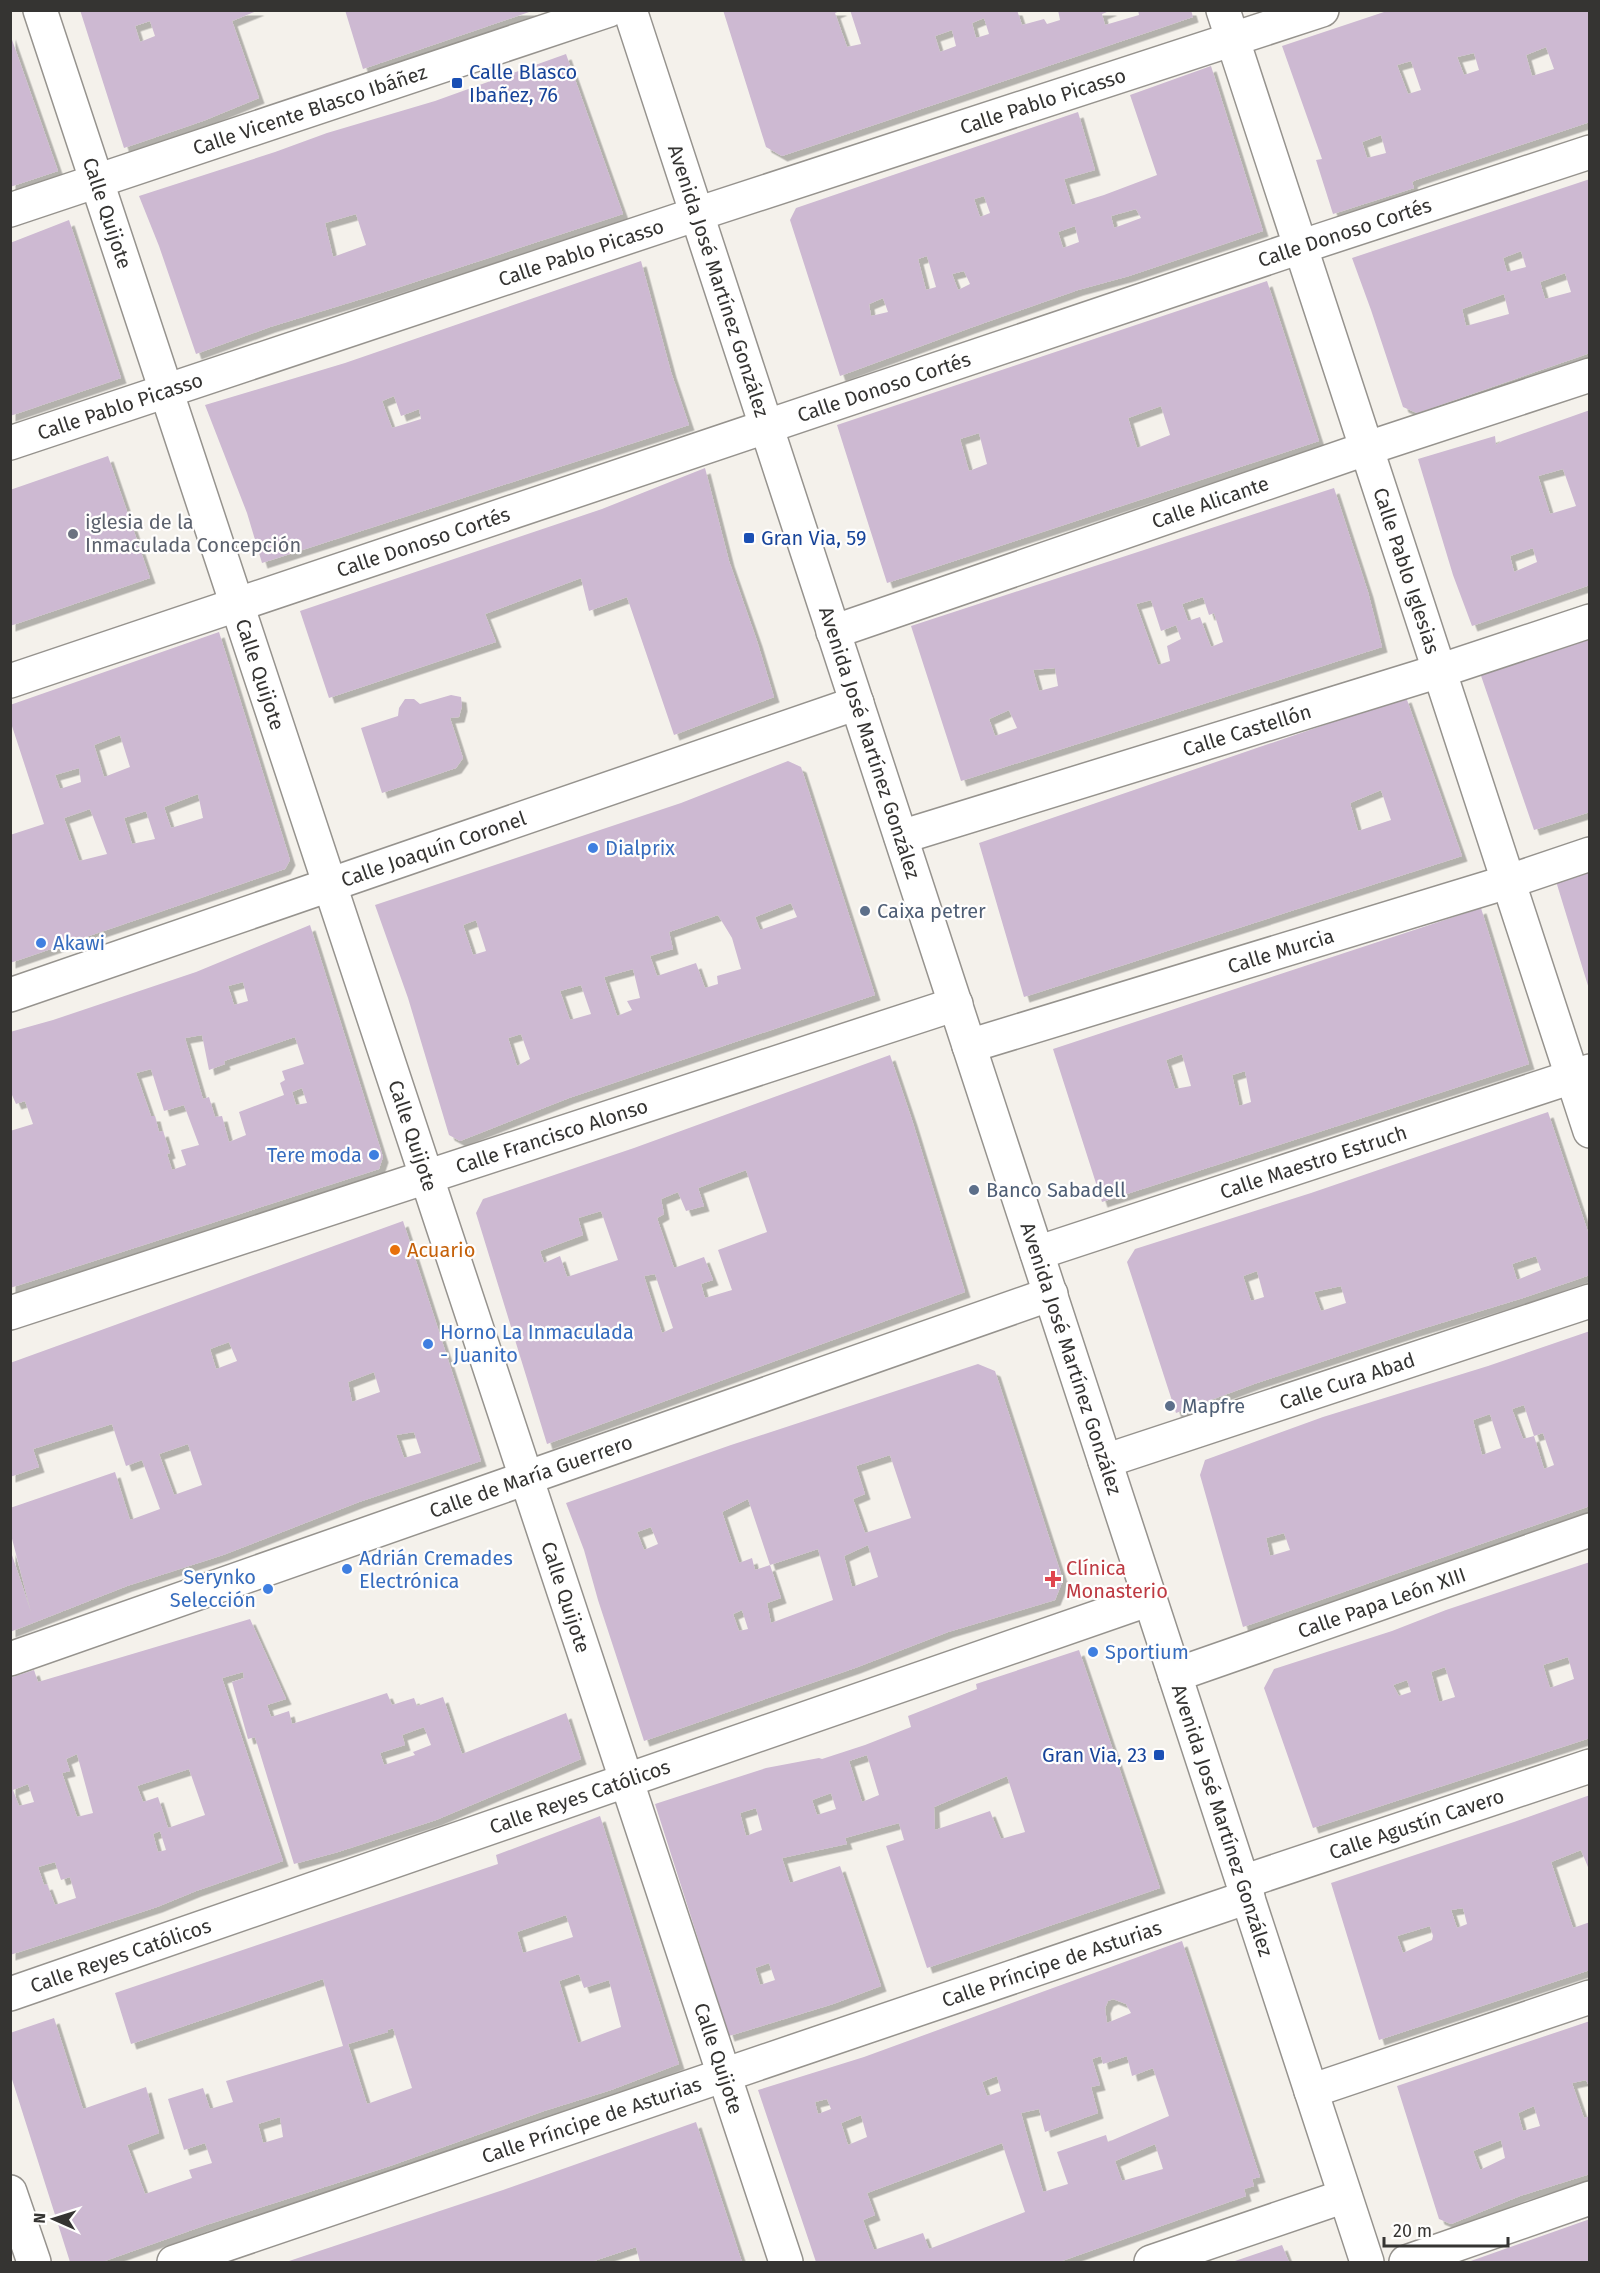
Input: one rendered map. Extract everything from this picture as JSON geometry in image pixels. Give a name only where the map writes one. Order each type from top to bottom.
[{"type":"street","name":"Calle Quijote","points":[[40,10],[786,2262]]},
{"type":"street","name":"Calle Vicente Blasco Ibáñez","points":[[10,210],[609,10]]},
{"type":"street","name":"Avenida José Martínez González","points":[[630,10],[1367,2262]]},
{"type":"street","name":"Calle Pablo Picasso","points":[[10,443],[697,214],[1228,25],[1322,10]]},
{"type":"street","name":"Calle Pablo Iglesias","points":[[1228,25],[1508,882],[1581,1074],[1590,1131]]},
{"type":"street","name":"Calle Donoso Cortés","points":[[10,681],[1300,247],[1590,152]]},
{"type":"street","name":"Calle Alicante","points":[[833,632],[1365,449],[1590,375]]},
{"type":"street","name":"Calle Castellón","points":[[901,837],[1438,671],[1590,621]]},
{"type":"street","name":"Calle Joaquín Coronel","points":[[10,995],[857,703]]},
{"type":"street","name":"Calle Murcia","points":[[969,1046],[1508,882],[1590,854]]},
{"type":"street","name":"Calle Francisco Alonso","points":[[10,1313],[956,1004]]},
{"type":"street","name":"Calle Maestro Estruch","points":[[1037,1253],[1581,1074]]},
{"type":"street","name":"Calle de María Guerrero","points":[[10,1659],[1051,1294]]},
{"type":"street","name":"Calle Cura Abad","points":[[1105,1461],[1590,1301]]},
{"type":"street","name":"Calle Papa León XIII","points":[[1175,1675],[1590,1530]]},
{"type":"street","name":"Calle Reyes Católicos","points":[[10,1994],[1150,1599]]},
{"type":"street","name":"Calle Agustín Cavero","points":[[1245,1890],[1590,1766]]},
{"type":"street","name":"Calle Príncipe de Asturias","points":[[174,2262],[724,2075],[1245,1890]]},
{"type":"street","points":[[1311,2091],[1590,1997]]},
{"type":"street","points":[[10,2192],[34,2262]]},
{"type":"street","points":[[1151,2262],[1346,2196]]},
{"type":"street","points":[[1406,2262],[1590,2199]]},
{"type":"building","points":[[80,10],[259,10],[232,21],[259,98],[203,121],[124,148]],"holes":[[[150,21],[155,36],[140,42],[135,26]]]},
{"type":"building","points":[[345,10],[532,10],[532,11],[363,69]]},
{"type":"building","points":[[723,10],[842,10],[835,13],[847,47],[861,44],[850,10],[1017,10],[1022,25],[1044,19],[1047,24],[1060,20],[1058,10],[1112,10],[1102,14],[1105,25],[1139,15],[1138,10],[1191,10],[1193,17],[782,156],[766,147]],"holes":[[[984,18],[989,34],[976,38],[972,23]],[[952,30],[956,46],[940,52],[935,36]]]},
{"type":"building","points":[[1390,10],[1590,10],[1590,122],[1416,180],[1412,182],[1414,188],[1333,214],[1316,160],[1322,159],[1282,46]],"holes":[[[1546,47],[1554,69],[1532,76],[1526,55]],[[1474,53],[1479,70],[1464,75],[1457,57]],[[1411,61],[1421,90],[1408,94],[1397,65]],[[1381,135],[1386,153],[1367,158],[1362,142]]]},
{"type":"building","points":[[10,34],[58,171],[10,187]]},
{"type":"building","points":[[566,54],[623,214],[270,327],[196,354],[159,246],[139,196],[327,133],[435,101]],"holes":[[[356,214],[366,245],[333,257],[325,223]]]},
{"type":"building","points":[[1211,66],[1263,231],[1129,276],[1078,290],[840,376],[790,220],[796,208],[1078,112],[1095,170],[1064,179],[1072,205],[1104,195],[1157,175],[1130,95]],"holes":[[[984,196],[990,213],[980,217],[974,199]],[[1136,209],[1141,218],[1114,228],[1111,216]],[[1075,226],[1079,242],[1063,248],[1058,232]],[[927,256],[936,287],[926,290],[918,259]],[[964,271],[970,284],[958,290],[952,274]],[[883,298],[888,312],[871,316],[869,304]]]},
{"type":"building","points":[[1590,179],[1590,353],[1417,413],[1403,407],[1352,258]],"holes":[[[1521,251],[1526,267],[1507,272],[1503,258]],[[1565,273],[1571,292],[1545,299],[1540,282]],[[1504,294],[1509,314],[1466,326],[1462,309]]]},
{"type":"building","points":[[69,220],[121,378],[10,416],[10,243]]},
{"type":"building","points":[[641,261],[671,372],[689,425],[262,563],[247,513],[205,405],[345,363]],"holes":[[[394,396],[401,416],[419,409],[421,419],[392,428],[382,401]]]},
{"type":"building","points":[[1267,281],[1319,441],[887,583],[837,425]],"holes":[[[1161,406],[1170,435],[1137,448],[1128,418]],[[979,433],[987,464],[969,471],[960,439]]]},
{"type":"building","points":[[1590,410],[1590,585],[1472,626],[1453,575],[1418,459],[1495,436],[1496,445]],"holes":[[[1563,469],[1576,506],[1550,514],[1538,476]],[[1533,548],[1537,562],[1514,572],[1510,556]]]},
{"type":"building","name":"iglesia de la Inmaculada Concepción","points":[[108,456],[150,578],[10,626],[10,490]]},
{"type":"building","points":[[705,468],[729,561],[774,697],[674,735],[627,597],[589,611],[581,578],[485,614],[496,642],[329,698],[300,611],[602,509]]},
{"type":"building","points":[[1334,488],[1368,592],[1382,647],[961,781],[911,626]],"holes":[[[1203,597],[1209,615],[1214,613],[1223,642],[1211,647],[1200,617],[1188,621],[1182,604]],[[1151,600],[1161,631],[1176,625],[1181,639],[1167,646],[1170,661],[1158,665],[1136,604]],[[1055,668],[1058,686],[1039,691],[1033,670]],[[1009,710],[1017,728],[995,736],[989,719]]]},
{"type":"building","points":[[219,632],[290,860],[285,869],[10,963],[10,835],[44,824],[10,720],[10,705]],"holes":[[[120,735],[130,767],[104,777],[94,745]],[[79,768],[81,782],[60,789],[55,775]],[[198,794],[203,818],[171,828],[164,807]],[[90,809],[107,854],[79,861],[64,818]],[[146,811],[155,839],[132,844],[124,818]]]},
{"type":"building","points":[[1590,633],[1590,812],[1534,830],[1478,667]]},
{"type":"building","points":[[451,695],[461,697],[462,706],[459,717],[450,718],[463,758],[456,768],[382,793],[361,728],[398,716],[399,708],[405,699],[414,699],[420,704]]},
{"type":"building","points":[[1406,697],[1462,856],[1024,997],[979,843]],"holes":[[[1381,790],[1391,820],[1358,831],[1350,803]]]},
{"type":"building","points":[[788,761],[801,767],[875,995],[569,1098],[460,1141],[449,1135],[408,998],[375,905],[681,803]],"holes":[[[791,903],[797,917],[760,930],[755,917]],[[718,915],[732,938],[741,969],[717,976],[718,984],[705,988],[696,963],[657,976],[650,956],[673,949],[669,932]],[[476,920],[486,951],[473,955],[463,925]],[[633,969],[640,998],[627,1001],[632,1010],[617,1016],[604,977]],[[581,985],[591,1014],[570,1020],[560,991]],[[521,1034],[530,1059],[517,1066],[508,1038]]]},
{"type":"building","points":[[1590,867],[1590,989],[1589,989],[1555,878]]},
{"type":"building","points":[[1481,908],[1529,1064],[1102,1202],[1053,1049]],"holes":[[[1182,1054],[1191,1086],[1175,1089],[1166,1060]],[[1245,1071],[1251,1102],[1239,1106],[1232,1075]]]},
{"type":"building","points":[[310,925],[383,1157],[379,1169],[10,1288],[10,1131],[33,1124],[25,1101],[16,1104],[10,1095],[10,1032],[196,972]],"holes":[[[243,982],[248,1001],[234,1005],[228,986]],[[202,1035],[209,1070],[225,1064],[224,1061],[295,1037],[304,1064],[282,1071],[285,1080],[280,1083],[284,1095],[239,1112],[246,1135],[229,1142],[222,1116],[215,1117],[209,1097],[203,1099],[185,1038]],[[151,1069],[164,1111],[184,1105],[199,1145],[181,1150],[186,1165],[172,1170],[167,1154],[170,1153],[163,1131],[159,1132],[155,1116],[151,1116],[136,1073]],[[302,1088],[307,1103],[296,1105],[292,1092]]]},
{"type":"building","points":[[890,1055],[965,1292],[547,1444],[476,1213],[483,1199],[634,1148]],"holes":[[[746,1170],[767,1232],[718,1250],[732,1290],[705,1298],[701,1284],[713,1280],[704,1257],[674,1268],[657,1218],[664,1214],[661,1199],[678,1192],[686,1211],[704,1206],[698,1188]],[[601,1211],[618,1260],[567,1277],[560,1256],[544,1263],[540,1251],[583,1235],[578,1218]],[[655,1274],[673,1328],[662,1333],[644,1276]]]},
{"type":"building","points":[[1548,1112],[1590,1238],[1590,1275],[1254,1384],[1176,1413],[1127,1262],[1135,1249],[1311,1193]],"holes":[[[1536,1256],[1541,1270],[1517,1280],[1512,1264]],[[1257,1271],[1264,1297],[1251,1301],[1243,1276]],[[1341,1286],[1346,1303],[1321,1311],[1314,1292]]]},
{"type":"building","points":[[403,1221],[481,1461],[359,1502],[223,1555],[127,1586],[10,1632],[10,1549],[31,1612],[10,1531],[10,1508],[115,1472],[130,1520],[160,1509],[142,1460],[126,1466],[112,1424],[33,1449],[39,1467],[10,1477],[10,1363]],"holes":[[[229,1342],[237,1361],[216,1369],[210,1349]],[[374,1372],[380,1392],[352,1402],[348,1382]],[[414,1432],[421,1453],[404,1458],[396,1435]],[[188,1444],[202,1485],[174,1495],[159,1454]]]},
{"type":"building","points":[[1590,1331],[1590,1506],[1243,1627],[1200,1475],[1205,1460],[1323,1417],[1488,1366]],"holes":[[[1524,1405],[1534,1436],[1523,1439],[1512,1409]],[[1490,1414],[1501,1448],[1482,1455],[1473,1420]],[[1543,1433],[1554,1465],[1544,1469],[1534,1436]],[[1284,1533],[1290,1550],[1270,1556],[1266,1538]]]},
{"type":"building","points":[[978,1364],[995,1371],[1063,1580],[1055,1600],[948,1632],[855,1668],[644,1741],[584,1550],[566,1503],[731,1445]],"holes":[[[890,1455],[911,1518],[865,1533],[853,1499],[865,1494],[856,1466]],[[748,1499],[770,1565],[755,1570],[752,1558],[739,1563],[722,1512]],[[651,1527],[658,1544],[644,1550],[637,1532]],[[868,1545],[878,1577],[852,1587],[844,1556]],[[818,1549],[833,1600],[771,1623],[767,1603],[781,1598],[770,1565]],[[742,1610],[748,1629],[739,1631],[733,1614]]]},
{"type":"building","points":[[1590,1562],[1590,1738],[1313,1828],[1264,1688],[1274,1669],[1392,1631],[1446,1610]],"holes":[[[1568,1657],[1574,1679],[1550,1688],[1543,1665]],[[1445,1667],[1455,1697],[1439,1702],[1431,1672]],[[1407,1680],[1411,1692],[1399,1696],[1393,1685]]]},
{"type":"building","points":[[250,1619],[286,1699],[267,1705],[271,1717],[289,1711],[292,1724],[387,1693],[392,1705],[414,1698],[417,1706],[443,1697],[462,1754],[566,1713],[581,1759],[436,1820],[294,1864],[255,1737],[248,1739],[232,1682],[244,1678],[243,1672],[222,1678],[283,1861],[157,1907],[10,1955],[10,1678],[34,1670],[38,1682]],"holes":[[[424,1727],[431,1745],[413,1752],[415,1755],[384,1765],[380,1753],[405,1745],[402,1735]],[[77,1754],[93,1813],[77,1817],[62,1773],[70,1771],[66,1759]],[[189,1769],[205,1815],[168,1828],[158,1797],[143,1802],[137,1786]],[[28,1784],[34,1802],[19,1806],[13,1790]],[[160,1831],[166,1850],[158,1852],[153,1834]],[[55,1862],[61,1880],[70,1877],[76,1898],[55,1905],[47,1884],[44,1885],[38,1867]]]},
{"type":"building","points":[[1079,1650],[1160,1888],[927,1968],[886,1846],[904,1840],[899,1823],[845,1838],[847,1844],[782,1858],[790,1883],[840,1866],[881,1986],[833,2004],[729,2036],[655,1804],[766,1768],[822,1759],[865,1745],[911,1727],[908,1716],[977,1689],[976,1684]],"holes":[[[867,1755],[879,1795],[862,1802],[849,1761]],[[1007,1776],[1025,1832],[1001,1839],[990,1811],[935,1830],[934,1807]],[[831,1793],[836,1809],[817,1815],[812,1800]],[[756,1808],[762,1830],[746,1836],[740,1813]],[[769,1963],[775,1980],[760,1985],[755,1968]]]},
{"type":"building","points":[[1590,1795],[1590,1872],[1581,1850],[1551,1862],[1573,1928],[1590,1922],[1590,1970],[1379,2040],[1331,1883]],"holes":[[[1463,1908],[1467,1924],[1457,1928],[1451,1910]],[[1430,1926],[1432,1940],[1403,1953],[1397,1936]]]},
{"type":"building","points":[[600,1816],[679,2064],[611,2090],[544,2111],[387,2167],[206,2225],[102,2262],[70,2262],[10,2073],[10,2033],[54,2018],[83,2109],[146,2087],[159,2133],[127,2145],[145,2194],[192,2178],[189,2170],[212,2163],[205,2143],[184,2150],[168,2099],[203,2088],[210,2109],[233,2102],[226,2081],[343,2046],[323,1979],[131,2044],[115,1993],[498,1864],[496,1855]],"holes":[[[566,1915],[573,1937],[523,1953],[517,1932]],[[579,1974],[584,1988],[609,1980],[621,2027],[578,2043],[559,1981]],[[393,2028],[412,2088],[367,2104],[348,2044],[388,2032]],[[280,2117],[283,2137],[263,2143],[258,2124]]]},
{"type":"building","points":[[1182,1941],[1260,2177],[1252,2179],[1254,2186],[1244,2189],[1246,2196],[1059,2262],[816,2262],[758,2090],[864,2057]],"holes":[[[1113,1999],[1126,2004],[1131,2013],[1107,2023],[1105,2008],[1108,2001]],[[1101,2056],[1103,2064],[1127,2056],[1132,2076],[1153,2068],[1169,2116],[1108,2142],[1106,2135],[1057,2152],[1068,2184],[1043,2192],[1021,2113],[1039,2109],[1045,2132],[1098,2113],[1091,2087],[1100,2085],[1092,2059]],[[997,2076],[1001,2091],[987,2096],[982,2082]],[[827,2099],[831,2109],[818,2114],[815,2102]],[[861,2115],[867,2137],[848,2145],[841,2123]],[[1002,2143],[1025,2212],[929,2249],[923,2233],[874,2250],[863,2220],[875,2215],[867,2193]],[[1155,2144],[1163,2169],[1122,2181],[1115,2161]]]},
{"type":"building","points":[[1590,2021],[1590,2088],[1586,2080],[1572,2083],[1584,2118],[1590,2116],[1590,2174],[1520,2196],[1451,2224],[1439,2219],[1397,2086]],"holes":[[[1534,2106],[1540,2126],[1523,2131],[1518,2113]],[[1501,2140],[1505,2158],[1480,2170],[1473,2151]]]},
{"type":"building","points":[[696,2122],[742,2262],[640,2262],[636,2247],[591,2262],[286,2262],[503,2190]]},
{"type":"building","points":[[1590,2219],[1590,2262],[1468,2262]]},
{"type":"building","points":[[1282,2245],[1289,2262],[1232,2262]]},
{"type":"place","name":"Calle Blasco Ibañez, 76","points":[[457,83]]},
{"type":"place","name":"iglesia de la Inmaculada Concepción","points":[[73,534]]},
{"type":"place","name":"Gran Via, 59","points":[[749,538]]},
{"type":"place","name":"Dialprix","points":[[593,848]]},
{"type":"place","name":"Caixa petrer","points":[[865,911]]},
{"type":"place","name":"Akawi","points":[[41,943]]},
{"type":"place","name":"Tere moda","points":[[374,1155]]},
{"type":"place","name":"Banco Sabadell","points":[[974,1190]]},
{"type":"place","name":"Acuario","points":[[395,1250]]},
{"type":"place","name":"Horno La Inmaculada - Juanito","points":[[428,1344]]},
{"type":"place","name":"Mapfre","points":[[1170,1406]]},
{"type":"place","name":"Adrián Cremades Electrónica","points":[[347,1569]]},
{"type":"place","name":"Clínica Monasterio","points":[[1053,1579]]},
{"type":"place","name":"Serynko Selección","points":[[268,1589]]},
{"type":"place","name":"Sportium","points":[[1093,1652]]},
{"type":"place","name":"Gran Via, 23","points":[[1159,1755]]}]
